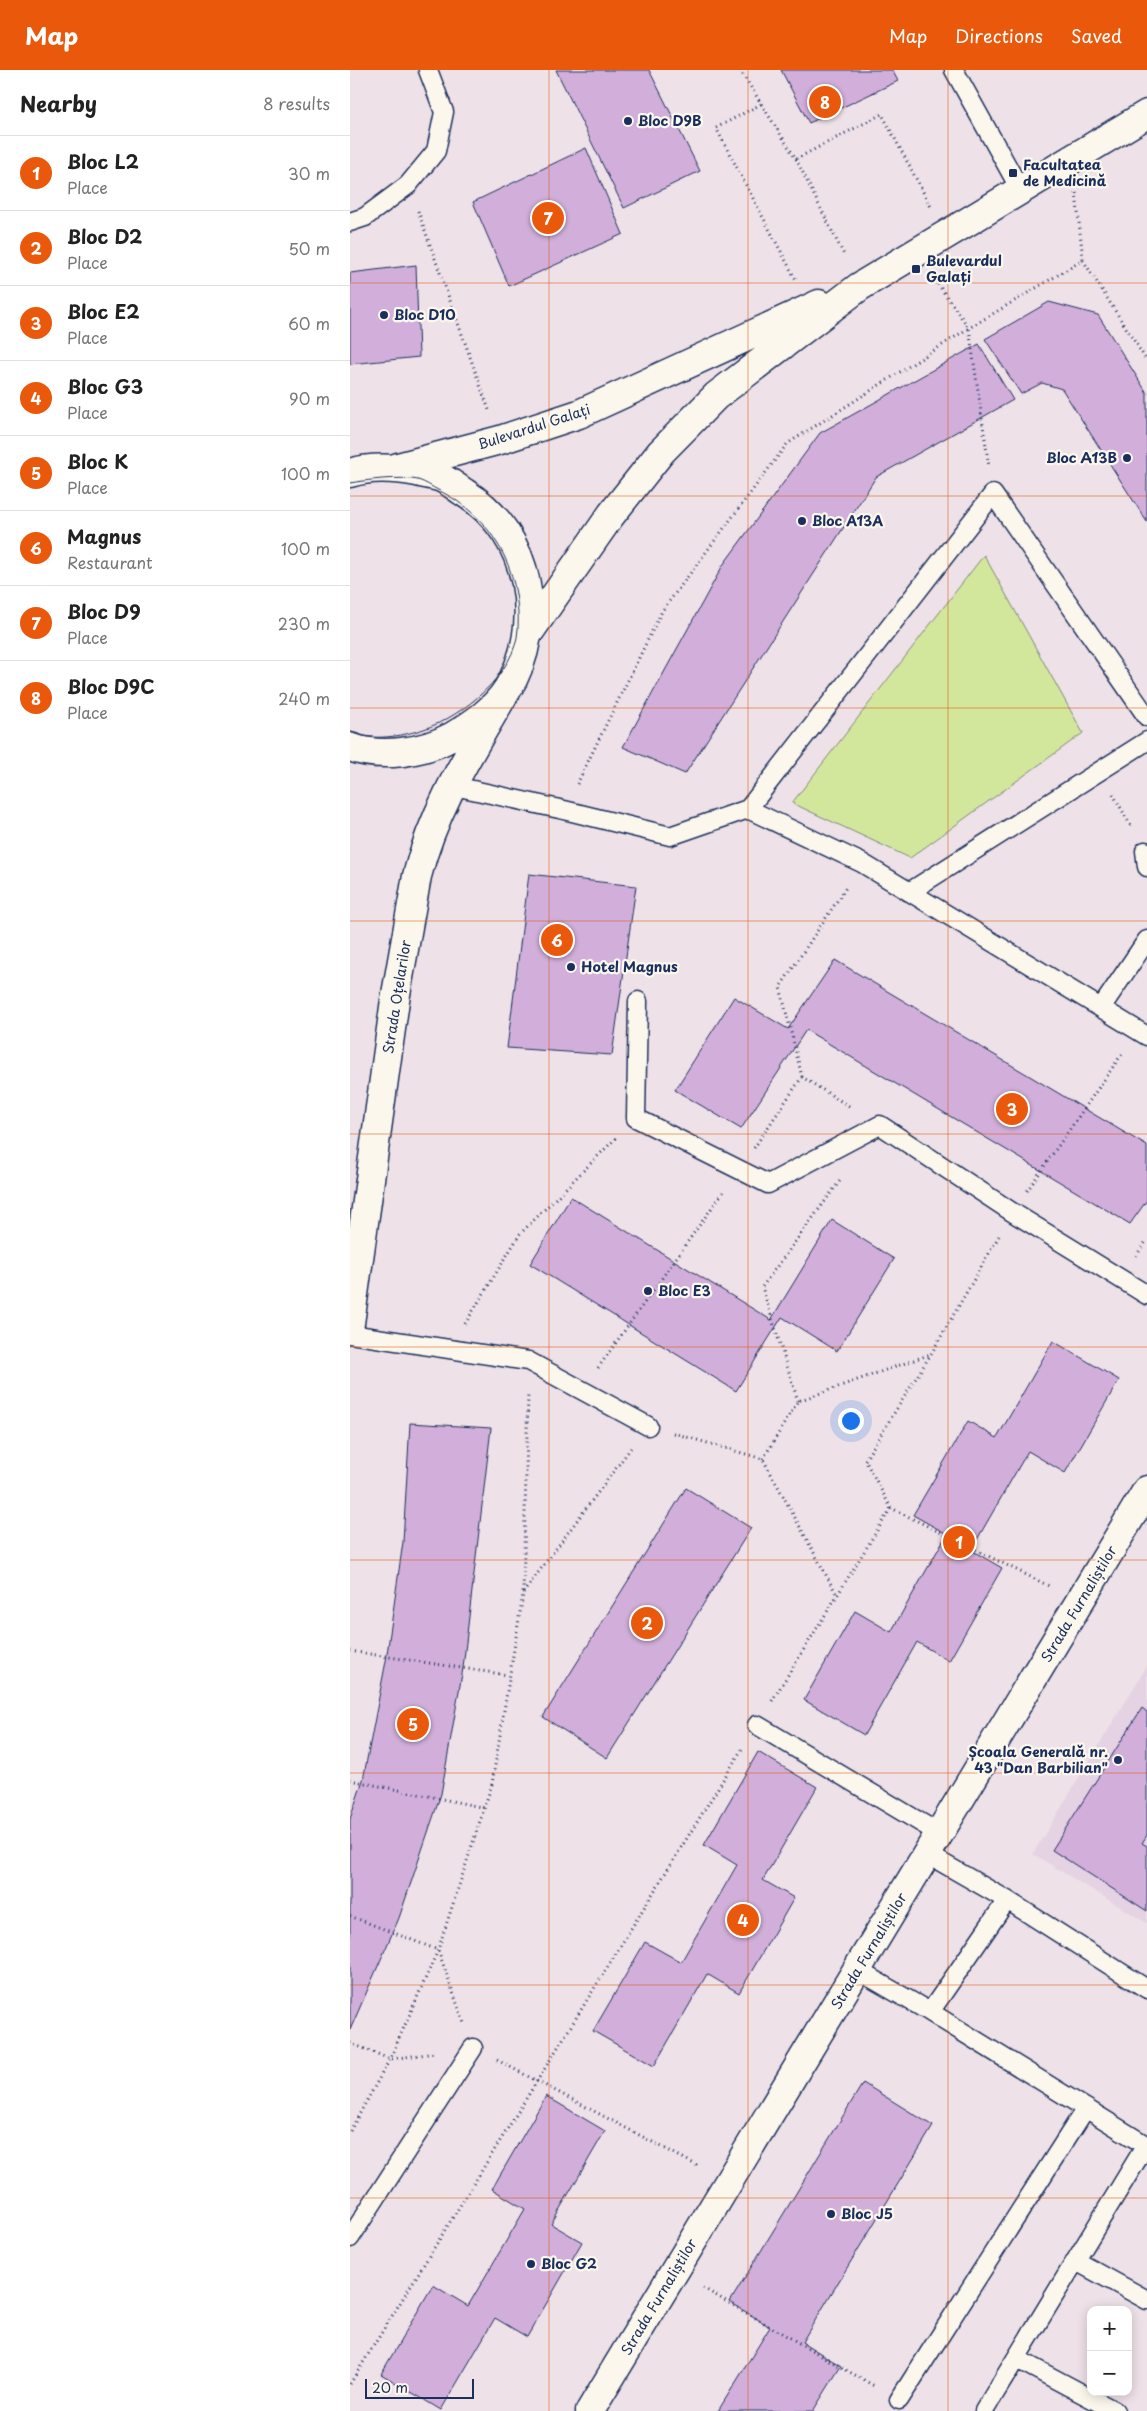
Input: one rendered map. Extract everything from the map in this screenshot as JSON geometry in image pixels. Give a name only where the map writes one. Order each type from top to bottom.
[{"type":"main road","name":"Bulevardul Galați","points":[[395,468],[500,440],[579,414],[859,286],[1073,159],[1145,120]]},
{"type":"main road","name":"Bulevardul Galați","points":[[528,634],[611,514],[660,452],[716,396],[859,286]]},
{"type":"main road","points":[[350,473],[360,470],[395,468],[441,478],[482,503],[512,540],[528,586],[528,634],[520,664],[506,691],[477,722],[440,743],[399,753],[357,750],[350,747]]},
{"type":"main road","name":"Strada Oțelarilor","points":[[350,1323],[395,1000],[413,895],[422,860],[450,785],[506,691]]},
{"type":"main road","name":"Strada Furnaliștilor","points":[[590,2411],[1147,1490]]},
{"type":"lane","points":[[350,222],[365,217],[408,185],[436,151],[444,112],[428,70]]},
{"type":"lane","points":[[954,70],[1021,191]]},
{"type":"lane","points":[[450,785],[670,836],[748,810],[993,494],[1147,717]]},
{"type":"lane","points":[[909,892],[1147,741]]},
{"type":"lane","points":[[748,810],[862,863],[1147,1036]]},
{"type":"lane","points":[[1101,1008],[1147,940]]},
{"type":"lane","points":[[638,1001],[636,1118],[768,1184],[880,1125],[1012,1212],[1147,1295]]},
{"type":"lane","points":[[350,1334],[448,1351],[528,1361],[648,1426]]},
{"type":"lane","points":[[757,1725],[934,1844],[1007,1900],[1147,1989]]},
{"type":"lane","points":[[930,2012],[1007,1900]]},
{"type":"lane","points":[[857,1970],[930,2012],[1147,2146],[984,2411]]},
{"type":"lane","points":[[350,2238],[473,2048]]},
{"type":"lane","points":[[899,2400],[1086,2108]]},
{"type":"lane","points":[[1076,2261],[1147,2300]]},
{"type":"lane","points":[[1017,2359],[1115,2411]]},
{"type":"path","points":[[740,70],[796,159],[859,286]]},
{"type":"path","points":[[761,104],[716,128],[810,308]]},
{"type":"path","points":[[796,159],[882,114],[946,236]]},
{"type":"path","points":[[1073,159],[1082,260],[1147,361]]},
{"type":"path","points":[[408,185],[500,440]]},
{"type":"path","points":[[915,254],[969,328],[993,494]]},
{"type":"path","points":[[564,810],[662,611],[786,444],[969,328],[1082,260]]},
{"type":"path","points":[[1100,770],[1146,859]]},
{"type":"path","points":[[862,863],[780,987],[802,1077],[880,1125]]},
{"type":"path","points":[[582,1390],[739,1170],[802,1077]]},
{"type":"path","points":[[448,1351],[520,1234],[636,1118]]},
{"type":"path","points":[[798,1401],[762,1287],[846,1171]]},
{"type":"path","points":[[763,1459],[798,1401],[931,1354],[865,1460],[891,1508],[1081,1602]]},
{"type":"path","points":[[350,2131],[390,2059],[438,1950],[486,1808],[492,1784],[508,1675],[523,1594],[528,1361]]},
{"type":"path","points":[[523,1594],[648,1426],[763,1459],[838,1596]]},
{"type":"path","points":[[350,2384],[891,1508]]},
{"type":"path","points":[[350,1651],[508,1675]]},
{"type":"path","points":[[350,1780],[486,1808]]},
{"type":"path","points":[[350,1916],[438,1950],[473,2048]]},
{"type":"path","points":[[350,2043],[390,2059],[473,2048],[537,2079],[729,2182]]},
{"type":"path","points":[[674,2272],[899,2400]]},
{"type":"shaded area","name":"Școala Generală nr. 43 \"Dan Barbilian\"","points":[[1147,1666],[1147,1923],[1033,1854]]},
{"type":"green space","points":[[984,555],[1083,733],[910,858],[792,803]]},
{"type":"building","name":"Bloc D9B","points":[[556,70],[649,70],[700,171],[624,208]]},
{"type":"building","points":[[781,70],[892,70],[898,81],[809,123]]},
{"type":"building","points":[[586,148],[623,234],[509,286],[473,202]]},
{"type":"building","name":"Bloc D10","points":[[416,265],[419,357],[350,364],[350,273]]},
{"type":"building","name":"Bloc A13B","points":[[1049,302],[1098,315],[1147,393],[1147,522],[1062,389],[1042,383],[1021,394],[985,339]]},
{"type":"building","name":"Bloc A13A","points":[[979,344],[1013,400],[876,477],[685,774],[623,747],[723,565],[820,433]]},
{"type":"building","name":"Hotel Magnus","points":[[529,874],[636,886],[612,1055],[507,1048]]},
{"type":"building","points":[[835,960],[1147,1146],[1147,1200],[1130,1224],[806,1030],[741,1129],[675,1090],[734,997],[788,1029]]},
{"type":"building","name":"Bloc E3","points":[[571,1197],[771,1320],[832,1220],[894,1259],[837,1351],[782,1317],[736,1391],[530,1264]]},
{"type":"building","points":[[1053,1341],[1119,1380],[1065,1473],[1028,1451],[971,1550],[1002,1568],[949,1661],[917,1642],[864,1735],[804,1700],[855,1611],[891,1632],[947,1534],[913,1515],[968,1421],[997,1438]]},
{"type":"building","points":[[410,1423],[491,1428],[463,1668],[441,1794],[399,1918],[350,2030],[350,1819],[363,1780],[386,1661],[403,1542]]},
{"type":"building","points":[[686,1488],[751,1528],[607,1758],[543,1717]]},
{"type":"building","name":"Școala Generală nr. 43 \"Dan Barbilian\"","points":[[1142,1708],[1147,1712],[1147,1835],[1142,1843],[1147,1846],[1147,1911],[1052,1850]]},
{"type":"building","points":[[758,1752],[817,1787],[763,1880],[794,1898],[739,1993],[707,1974],[654,2066],[593,2031],[645,1942],[681,1962],[737,1865],[704,1845]]},
{"type":"building","name":"Bloc J5","points":[[863,2083],[933,2126],[802,2342],[841,2366],[813,2411],[718,2411],[770,2327],[730,2302]]},
{"type":"building","name":"Bloc G2","points":[[546,2096],[605,2131],[551,2224],[582,2242],[527,2337],[495,2318],[441,2410],[381,2374],[433,2285],[468,2306],[525,2209],[492,2189]]},
{"type":"tram line","points":[[350,483],[393,478],[418,480],[457,501],[474,514],[499,547],[508,566],[518,607],[518,629],[515,645],[508,661],[498,677],[470,703],[439,723],[407,734],[367,737],[350,732]]},
{"type":"place","name":"Bloc D9C","points":[[825,102]]},
{"type":"place","name":"Bloc D9B","points":[[628,121]]},
{"type":"place","name":"Facultatea de Medicină","points":[[1013,173]]},
{"type":"place","name":"Bloc D9","points":[[548,218]]},
{"type":"place","name":"Bulevardul Galați","points":[[916,269]]},
{"type":"place","name":"Bloc D10","points":[[384,315]]},
{"type":"place","name":"Bloc A13B","points":[[1127,458]]},
{"type":"place","name":"Bloc A13A","points":[[802,521]]},
{"type":"place","name":"Magnus","points":[[557,940]]},
{"type":"place","name":"Hotel Magnus","points":[[571,967]]},
{"type":"place","name":"Bloc E2","points":[[1012,1109]]},
{"type":"place","name":"Bloc E3","points":[[648,1291]]},
{"type":"place","name":"Bloc L2","points":[[959,1542]]},
{"type":"place","name":"Bloc D2","points":[[647,1623]]},
{"type":"place","name":"Bloc K","points":[[413,1724]]},
{"type":"place","name":"Școala Generală nr. 43 \"Dan Barbilian\"","points":[[1118,1760]]},
{"type":"place","name":"Bloc G3","points":[[743,1920]]},
{"type":"place","name":"Bloc J5","points":[[831,2214]]},
{"type":"place","name":"Bloc G2","points":[[531,2264]]}]
